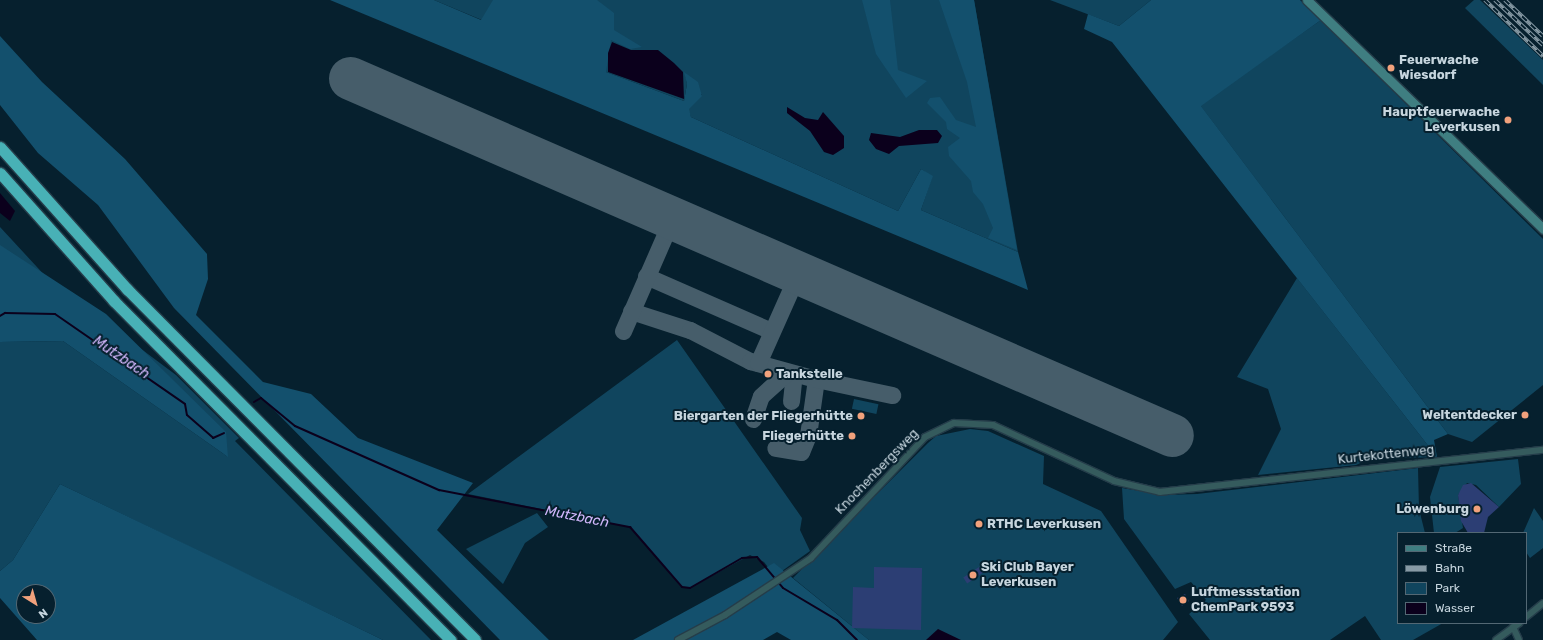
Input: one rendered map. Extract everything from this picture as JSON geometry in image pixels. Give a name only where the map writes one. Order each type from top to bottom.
[{"type":"highway","points":[[0,147],[138,301],[475,640]]},
{"type":"highway","points":[[0,173],[114,301],[451,640]]},
{"type":"street","points":[[1307,0],[1543,229]]},
{"type":"street","name":"Knochenbergsweg","points":[[678,640],[785,577],[823,546],[925,437],[954,423],[993,425],[1131,488],[1173,492],[1232,484]]},
{"type":"street","name":"Kurtekottenweg","points":[[1232,484],[1543,450]]},
{"type":"street","points":[[1527,616],[1543,603]]},
{"type":"street","points":[[1496,640],[1518,624]]},
{"type":"street","points":[[1513,627],[1519,640]]},
{"type":"green space","points":[[434,0],[974,0],[1018,252],[921,210],[932,177],[921,169],[898,211],[691,117],[688,109],[702,95],[685,73],[687,84],[684,101],[606,72]]},
{"type":"green space","points":[[1050,0],[1151,0],[1119,26]]},
{"type":"green space","points":[[1474,0],[1480,0],[1543,60],[1543,85],[1465,8]]},
{"type":"green space","points":[[1321,20],[1543,239],[1543,385],[1472,442],[1448,434],[1200,105]]},
{"type":"green space","points":[[0,227],[49,280],[176,375],[239,438],[235,441],[431,640],[383,640],[60,484],[13,560],[0,571],[0,342],[63,341],[228,457],[81,338],[0,323]]},
{"type":"green space","points":[[1297,278],[1437,457],[1369,459],[1356,465],[1258,475],[1281,429],[1268,389],[1237,377]]},
{"type":"green space","points":[[677,340],[802,518],[800,530],[810,551],[775,576],[764,562],[750,555],[690,588],[682,587],[630,527],[468,494]]},
{"type":"green space","points":[[854,399],[878,404],[876,414],[852,409]]},
{"type":"green space","name":"RTHC Leverkusen","points":[[970,429],[988,431],[1044,456],[1043,484],[1101,511],[1178,622],[1163,640],[869,640],[793,578],[936,436]]},
{"type":"green space","points":[[1518,459],[1521,484],[1499,507],[1476,485],[1467,483],[1458,495],[1463,528],[1457,532],[1434,532],[1430,497],[1440,467]]},
{"type":"green space","points":[[1418,468],[1419,509],[1425,532],[1397,532],[1397,624],[1441,624],[1413,640],[1381,640],[1365,616],[1330,640],[1210,640],[1189,614],[1206,600],[1191,582],[1175,589],[1124,519],[1122,488],[1164,495],[1197,494]]},
{"type":"green space","points":[[1534,508],[1543,521],[1543,548],[1530,558],[1527,554],[1527,532],[1523,532]]},
{"type":"green space","points":[[537,513],[548,527],[525,543],[503,584],[466,549]]},
{"type":"shaded area","points":[[330,0],[434,0],[481,20],[493,0],[597,0],[614,13],[614,30],[642,47],[630,49],[611,40],[606,72],[684,101],[687,84],[684,72],[698,82],[702,96],[689,109],[691,117],[898,211],[921,169],[933,176],[921,210],[1018,252],[1028,290]]},
{"type":"shaded area","points":[[862,0],[890,0],[898,70],[927,81],[906,98],[876,54]]},
{"type":"shaded area","points":[[939,0],[974,0],[1017,250],[988,238],[993,228],[983,204],[973,192],[971,181],[949,156],[948,147],[960,138],[947,129],[946,122],[927,103],[930,98],[940,97],[956,120],[976,127],[967,82]]},
{"type":"shaded area","points":[[1151,0],[1300,0],[1321,20],[1201,106],[1448,434],[1434,440],[1437,457],[1112,42],[1084,29],[1088,14],[1119,26]]},
{"type":"shaded area","points":[[0,36],[42,82],[125,159],[207,254],[208,279],[196,315],[263,382],[311,394],[358,438],[473,483],[437,530],[549,640],[500,640],[174,308],[98,205],[38,153],[0,105]]},
{"type":"shaded area","points":[[0,245],[106,314],[226,432],[228,457],[63,341],[0,342]]},
{"type":"shaded area","points":[[60,484],[383,640],[37,640],[23,624],[56,624],[56,584],[16,584],[16,616],[0,598],[0,571],[13,560]]},
{"type":"shaded area","points":[[774,563],[869,640],[791,640],[777,632],[763,640],[633,640]]},
{"type":"water","points":[[612,42],[631,50],[658,50],[683,72],[684,99],[608,72],[608,53]]},
{"type":"water","points":[[787,107],[805,118],[818,120],[823,112],[844,136],[844,148],[833,155],[824,152],[810,131],[787,113]]},
{"type":"water","points":[[919,130],[937,130],[942,136],[938,143],[899,146],[889,154],[876,149],[869,140],[871,133],[900,137]]},
{"type":"water","points":[[0,193],[15,211],[10,221],[0,213]]},
{"type":"water","points":[[938,629],[961,640],[926,640]]},
{"type":"building","name":"Löwenburg","points":[[1471,483],[1499,507],[1488,517],[1484,532],[1467,532],[1461,521],[1458,495],[1463,485]]},
{"type":"building","points":[[874,567],[922,568],[921,630],[852,628],[853,587],[874,588]]},
{"type":"building","name":"Ski Club Bayer Leverkusen","points":[[979,567],[983,573],[967,583],[963,578]]},
{"type":"building","name":"Luftmessstation ChemPark 9593","points":[[1185,594],[1189,601],[1182,606],[1177,598]]},
{"type":"waterway","name":"Mutzbach","points":[[0,316],[5,313],[55,314],[185,404],[187,415],[213,438],[224,433]]},
{"type":"waterway","name":"Mutzbach","points":[[254,402],[261,398],[295,426],[439,490],[630,527],[682,587],[690,588],[742,558],[757,557],[783,588],[837,620],[857,640]]},
{"type":"taxiway","points":[[623,331],[672,219]]},
{"type":"taxiway","points":[[758,363],[798,273]]},
{"type":"taxiway","points":[[646,276],[771,331]]},
{"type":"taxiway","points":[[631,311],[690,330],[750,361],[816,379],[808,435],[801,452],[775,448]]},
{"type":"taxiway","points":[[753,419],[761,396],[788,372]]},
{"type":"taxiway","points":[[791,401],[794,374]]},
{"type":"taxiway","points":[[816,379],[892,395]]},
{"type":"runway","points":[[350,78],[1172,435]]},
{"type":"railway","points":[[1485,0],[1543,56]]},
{"type":"railway","points":[[1495,0],[1543,45]]},
{"type":"railway","points":[[1505,0],[1543,36]]},
{"type":"place","name":"Feuerwache Wiesdorf","points":[[1391,68]]},
{"type":"place","name":"Hauptfeuerwache Leverkusen","points":[[1508,120]]},
{"type":"place","name":"Tankstelle","points":[[768,374]]},
{"type":"place","name":"Weltentdecker","points":[[1525,415]]},
{"type":"place","name":"Biergarten der Fliegerhütte","points":[[861,416]]},
{"type":"place","name":"Fliegerhütte","points":[[852,436]]},
{"type":"place","name":"Löwenburg","points":[[1477,509]]},
{"type":"place","name":"RTHC Leverkusen","points":[[979,524]]},
{"type":"place","name":"Ski Club Bayer Leverkusen","points":[[973,575]]},
{"type":"place","name":"Luftmessstation ChemPark 9593","points":[[1183,600]]}]
